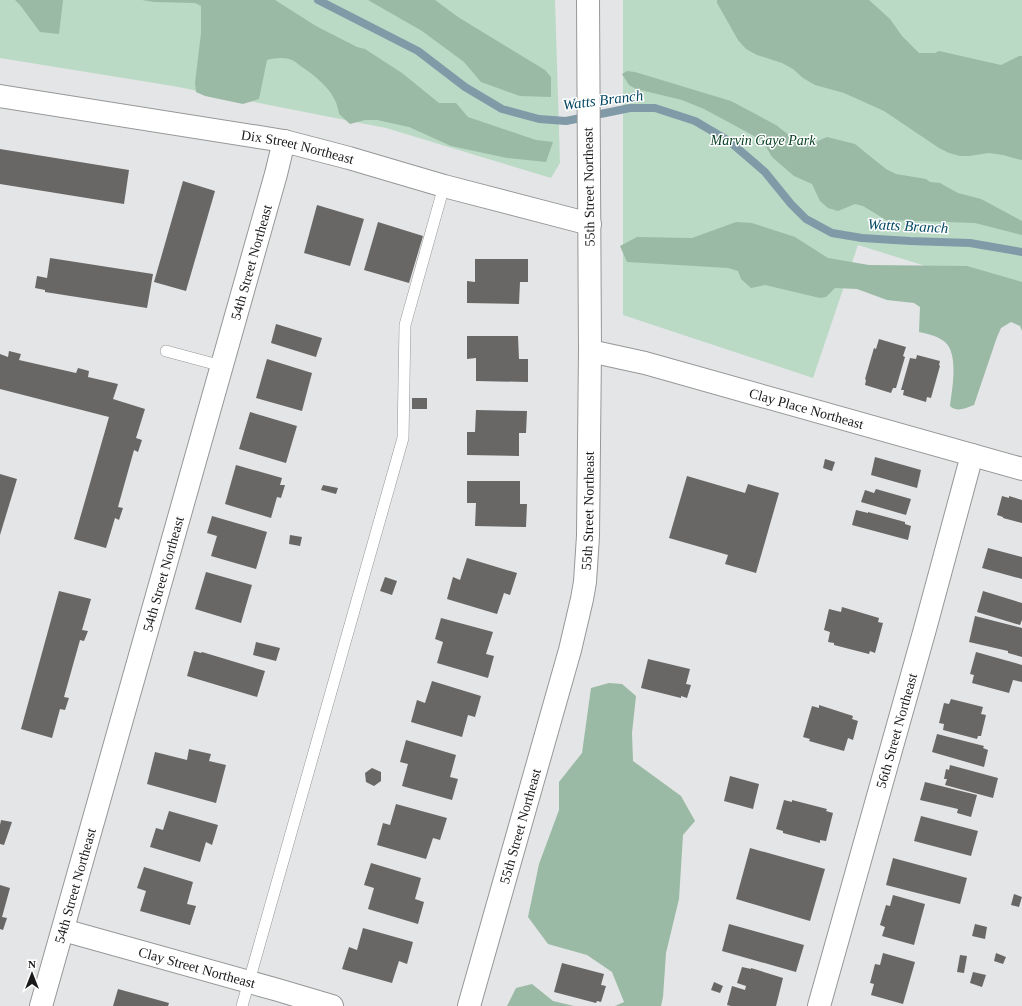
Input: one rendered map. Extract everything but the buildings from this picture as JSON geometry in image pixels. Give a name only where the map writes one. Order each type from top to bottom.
[{"type":"street","name":"55th Street Northeast","points":[[469,1006],[570,650],[585,582],[588,536],[590,351],[588,0]]},
{"type":"street","name":"Dix Street Northeast","points":[[0,96],[284,141],[349,158],[444,186],[590,224]]},
{"type":"street","name":"54th Street Northeast","points":[[41,1006],[276,174],[284,141]]},
{"type":"street","name":"Clay Place Northeast","points":[[590,351],[645,363],[1022,469]]},
{"type":"street","name":"56th Street Northeast","points":[[819,1006],[925,629],[972,455]]},
{"type":"street","name":"Clay Street Northeast","points":[[63,930],[332,1006]]},
{"type":"lane","points":[[242,1006],[403,438],[405,325],[444,186]]},
{"type":"lane","points":[[166,351],[222,366]]},
{"type":"green space","points":[[0,0],[555,0],[560,163],[551,178],[386,128],[173,86],[0,58]]},
{"type":"green space","points":[[15,0],[63,0],[59,34],[40,32]]},
{"type":"green space","points":[[142,0],[275,0],[316,26],[357,47],[365,49],[402,73],[439,103],[456,103],[468,117],[536,140],[553,142],[546,162],[507,158],[451,146],[409,127],[377,120],[365,120],[350,124],[339,114],[335,99],[326,87],[296,62],[286,58],[267,60],[259,99],[243,104],[205,96],[196,92],[195,83],[201,33],[201,6],[195,3],[154,2]]},
{"type":"green space","points":[[368,0],[435,0],[458,17],[545,70],[551,77],[551,97],[520,96],[481,82],[464,62],[422,31]]},
{"type":"green space","name":"Marvin Gaye Park","points":[[623,0],[1022,0],[1022,296],[858,245],[813,378],[623,315]]},
{"type":"green space","points":[[717,0],[869,0],[890,19],[902,36],[919,53],[935,53],[939,51],[1001,65],[1022,56],[1022,160],[989,153],[960,156],[949,153],[939,148],[884,111],[844,93],[815,85],[782,63],[757,55],[746,49],[738,40],[717,3]]},
{"type":"green space","points":[[627,71],[635,72],[731,101],[776,125],[794,139],[815,144],[827,137],[855,144],[886,169],[896,174],[940,183],[958,193],[981,199],[1022,221],[1022,235],[975,223],[886,220],[863,206],[855,204],[838,211],[828,208],[820,201],[812,184],[794,176],[772,157],[765,145],[756,137],[704,109],[682,100],[636,89],[629,85],[622,74]]},
{"type":"green space","points":[[736,222],[752,223],[795,237],[828,258],[869,265],[967,266],[1022,282],[1022,331],[1020,326],[1011,322],[1001,328],[974,405],[959,410],[950,406],[954,372],[952,355],[945,342],[939,338],[919,332],[920,307],[914,303],[887,300],[857,289],[835,288],[826,297],[820,298],[765,285],[751,288],[741,279],[738,271],[728,268],[627,262],[620,246],[637,237],[692,238]]},
{"type":"green space","points":[[609,683],[622,684],[636,696],[632,733],[633,761],[681,796],[695,821],[683,835],[679,899],[666,953],[661,1006],[615,1006],[624,1002],[612,972],[587,955],[548,944],[528,917],[539,864],[559,810],[559,782],[582,753],[591,688]]},
{"type":"green space","points":[[532,984],[553,1001],[574,1006],[507,1006],[516,988]]},
{"type":"waterway","name":"Watts Branch","points":[[318,0],[418,51],[465,87],[502,109],[539,119],[566,121],[630,108],[655,108],[695,121],[729,141],[765,172],[791,204],[806,219],[832,233],[862,238],[970,243],[1022,252]]}]
